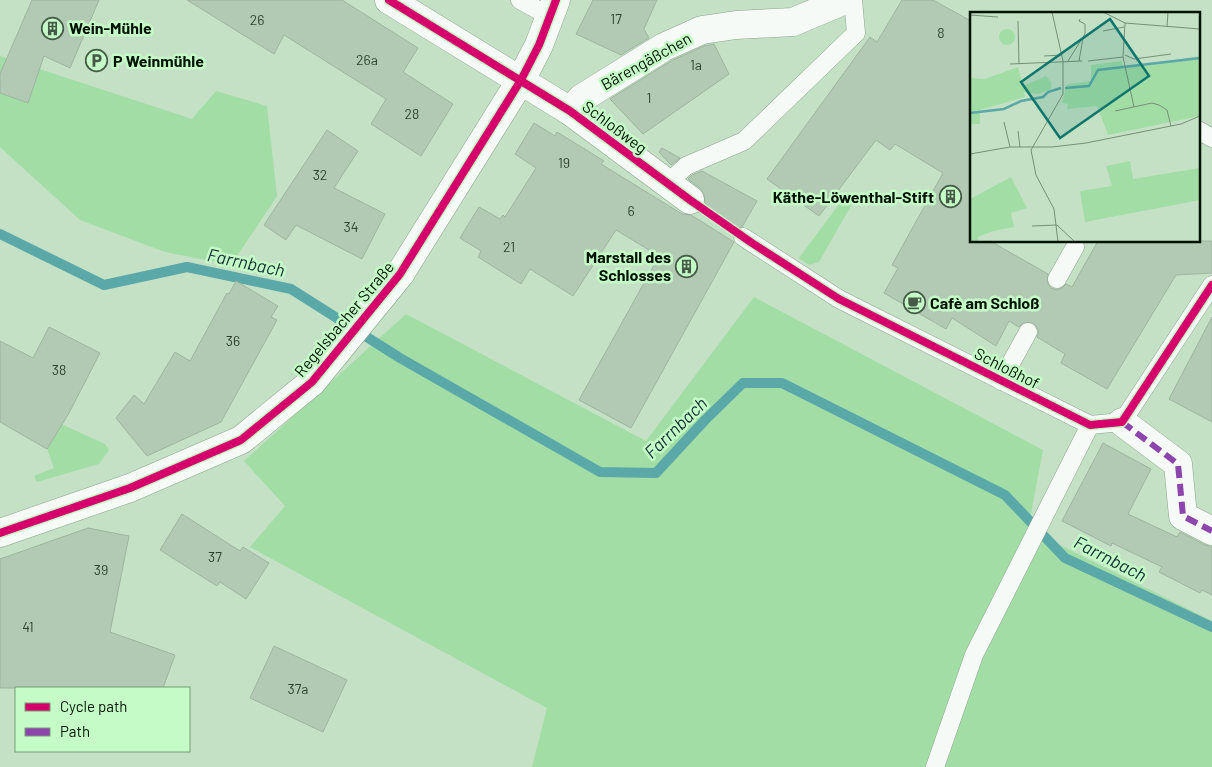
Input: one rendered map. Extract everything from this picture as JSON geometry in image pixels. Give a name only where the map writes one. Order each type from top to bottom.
[{"type":"street","points":[[389,0],[521,80]]},
{"type":"street","name":"Bärengäßchen","points":[[570,111],[582,98],[664,47],[702,30],[736,25],[794,22],[845,0]]},
{"type":"street","name":"Regelsbacher Straße","points":[[0,533],[130,488],[241,440],[312,382],[400,274],[521,80],[539,45],[552,8]]},
{"type":"street","name":"Schloßweg","points":[[521,80],[570,111],[690,200]]},
{"type":"street","points":[[1122,422],[1178,464],[1183,516],[1212,531]]},
{"type":"lane","points":[[520,0],[552,8]]},
{"type":"lane","points":[[668,183],[686,166],[744,141],[856,33],[853,0]]},
{"type":"lane","points":[[1200,131],[1212,138]]},
{"type":"lane","name":"Schloßhof","points":[[743,237],[839,300],[1090,425]]},
{"type":"lane","points":[[1057,279],[1075,247]]},
{"type":"lane","points":[[935,767],[974,655],[1090,425],[1122,422],[1212,285]]},
{"type":"lane","points":[[1001,381],[1028,332]]},
{"type":"green space","points":[[0,56],[192,119],[216,91],[267,106],[277,196],[231,265],[165,252],[80,220],[0,147]]},
{"type":"green space","points":[[848,192],[856,197],[819,262],[809,265],[799,258]]},
{"type":"green space","points":[[754,297],[1043,450],[1028,529],[1212,621],[1212,767],[532,767],[547,708],[250,547],[285,506],[244,461],[406,314],[646,441]]},
{"type":"green space","points":[[61,424],[105,444],[109,450],[99,464],[37,482],[34,476],[54,468],[47,449]]},
{"type":"building","name":"Wein-Mühle","points":[[32,0],[99,0],[70,68],[44,56],[28,103],[0,93],[0,74]]},
{"type":"building","points":[[187,0],[342,0],[418,48],[403,72],[453,104],[421,156],[371,124],[386,99],[284,35],[274,54]]},
{"type":"building","points":[[593,0],[657,0],[644,29],[649,38],[621,55],[576,34]]},
{"type":"building","name":"Käthe-Löwenthal-Stift","points":[[902,0],[933,0],[970,20],[970,242],[992,242],[1048,274],[1048,284],[1051,288],[1057,290],[1066,284],[1072,287],[1097,242],[1212,241],[1212,273],[1176,275],[1107,389],[1061,363],[1065,354],[1037,337],[1039,332],[1033,323],[1023,323],[1019,327],[1009,321],[996,346],[952,318],[946,329],[884,293],[898,268],[892,265],[943,173],[895,144],[890,150],[876,140],[819,216],[767,179],[870,37],[877,42]]},
{"type":"building","points":[[714,44],[729,74],[643,134],[610,99],[671,61],[704,46]]},
{"type":"building","points":[[534,123],[555,136],[557,132],[604,161],[601,164],[682,214],[691,215],[734,242],[631,428],[579,400],[659,256],[616,230],[573,296],[530,269],[521,284],[478,257],[481,251],[460,238],[479,207],[500,219],[503,215],[505,217],[536,168],[515,154]]},
{"type":"building","points":[[327,130],[358,151],[334,188],[385,214],[362,259],[296,225],[286,240],[264,225]]},
{"type":"building","points":[[662,148],[680,158],[671,165],[659,152]]},
{"type":"building","points":[[702,171],[757,201],[742,227],[738,228],[733,234],[705,203],[704,194],[700,188],[688,179]]},
{"type":"building","points":[[236,281],[278,306],[271,317],[277,320],[221,422],[147,456],[116,418],[134,395],[144,404],[175,352],[190,361],[227,293],[229,294]]},
{"type":"building","points":[[1212,317],[1212,422],[1169,399]]},
{"type":"building","points":[[49,327],[100,353],[69,413],[47,449],[0,422],[0,341],[33,358]]},
{"type":"building","points":[[1103,443],[1151,469],[1128,514],[1177,537],[1180,532],[1212,547],[1212,595],[1202,590],[1200,593],[1159,572],[1162,567],[1112,543],[1111,546],[1062,521]]},
{"type":"building","points":[[182,514],[240,551],[243,547],[269,563],[246,599],[220,582],[217,586],[160,550]]},
{"type":"building","points":[[88,528],[129,536],[110,632],[175,655],[163,687],[0,688],[0,559]]},
{"type":"building","points":[[274,646],[347,680],[323,732],[250,698]]},
{"type":"waterway","name":"Farrnbach","points":[[0,234],[104,285],[187,267],[291,289],[400,358],[600,472],[656,473],[705,420],[743,383],[782,383],[1005,495],[1065,558],[1212,627]]},
{"type":"marked path","points":[[1122,422],[1178,464],[1183,516],[1212,531]]},
{"type":"cycle path","points":[[389,0],[570,111],[690,200],[752,243],[839,299],[1090,425],[1122,422],[1212,285]]},
{"type":"cycle path","points":[[0,533],[130,488],[241,440],[312,382],[400,274],[521,80],[539,45],[556,0]]},
{"type":"place","name":"Wein-Mühle","points":[[53,28]]},
{"type":"place","name":"P Weinmühle","points":[[97,61]]},
{"type":"place","name":"Käthe-Löwenthal-Stift","points":[[950,197]]},
{"type":"place","name":"Marstall des Schlosses","points":[[687,266]]},
{"type":"place","name":"Cafè am Schloß","points":[[914,303]]}]
